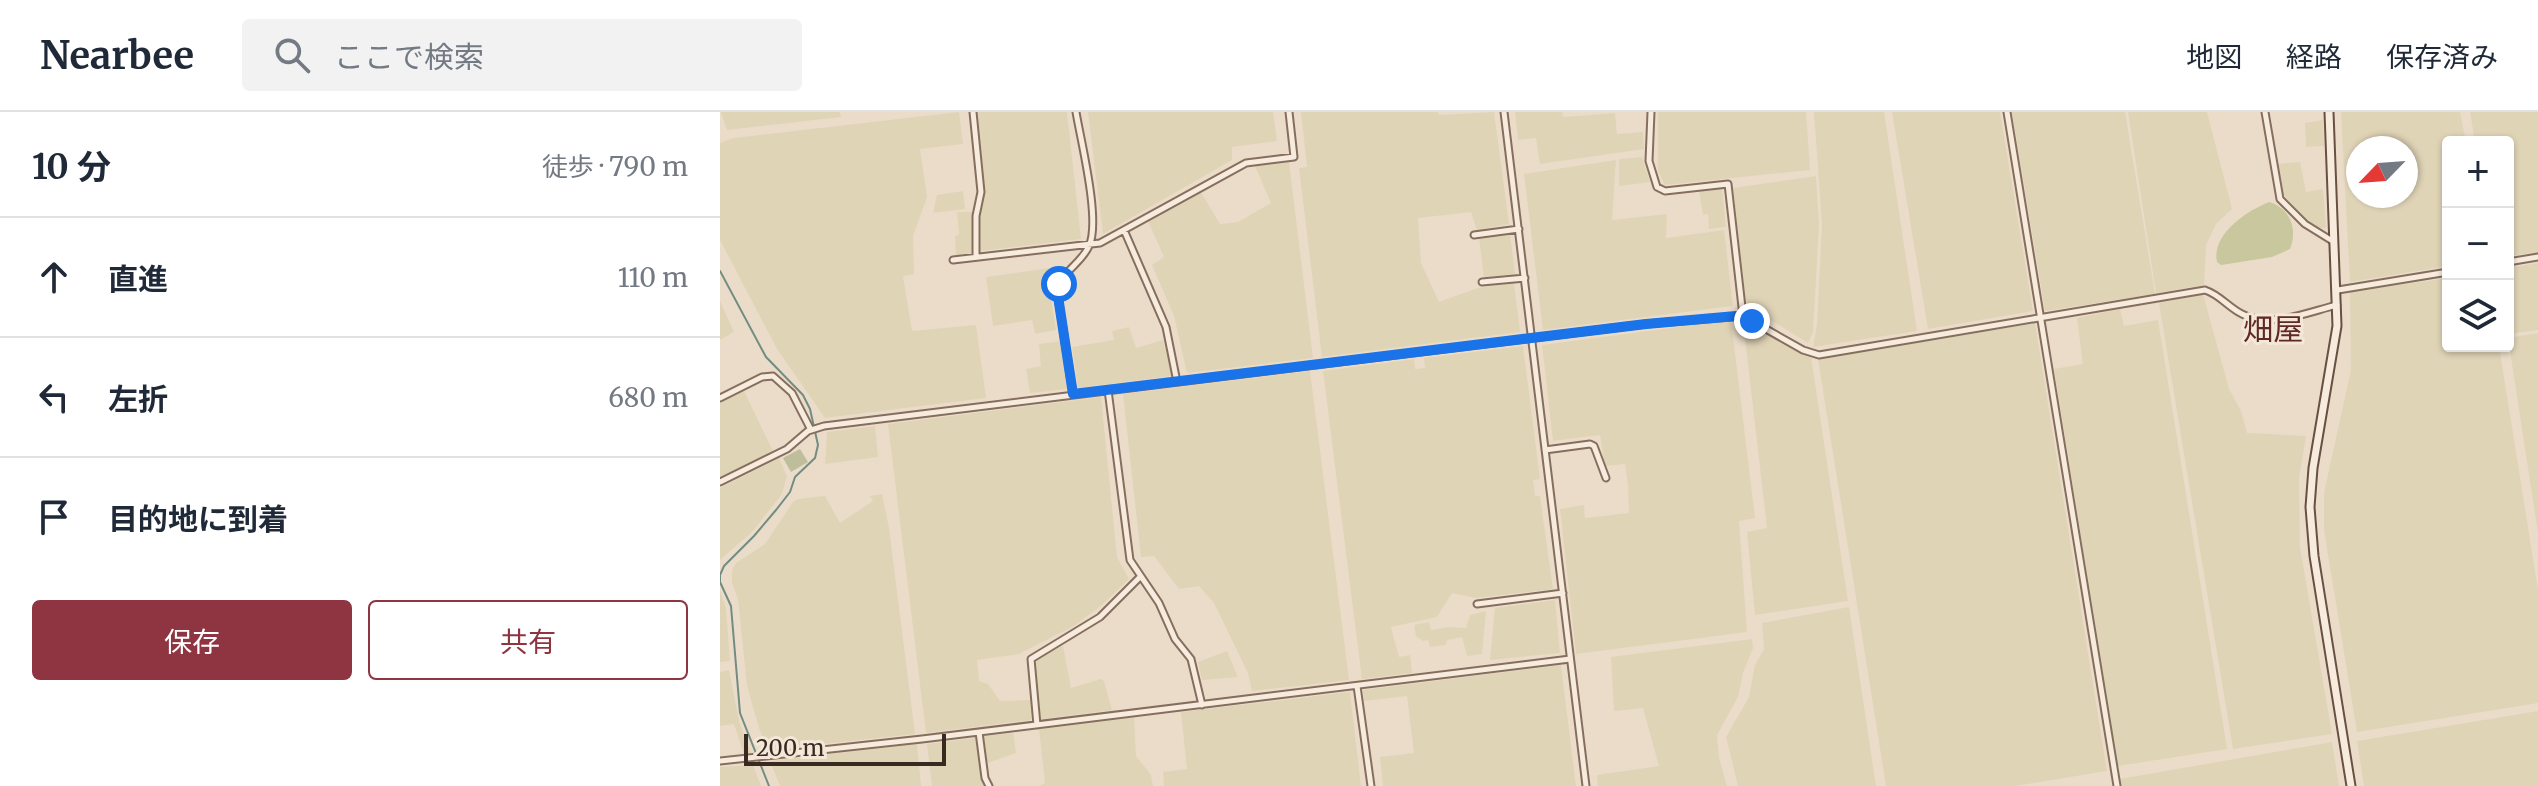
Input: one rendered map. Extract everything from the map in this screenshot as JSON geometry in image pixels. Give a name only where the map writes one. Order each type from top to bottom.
[{"type":"street","points":[[973,112],[981,192],[976,216],[976,256]]},
{"type":"street","points":[[1073,394],[1057,290],[1062,277],[1085,255],[1093,230],[1076,112]]},
{"type":"street","points":[[953,260],[1090,245],[1124,230],[1246,163],[1294,157],[1289,112]]},
{"type":"street","points":[[1504,112],[1586,786]]},
{"type":"street","points":[[1651,112],[1649,161],[1657,187],[1665,191],[1728,184],[1743,316]]},
{"type":"street","points":[[2007,112],[2117,786]]},
{"type":"street","points":[[2265,112],[2280,199],[2305,224],[2334,243]]},
{"type":"street","points":[[2329,112],[2338,304],[2336,343],[2313,468],[2310,507],[2314,556],[2351,786]]},
{"type":"street","points":[[1474,235],[1519,229]]},
{"type":"street","points":[[1124,230],[1166,327],[1177,382]]},
{"type":"street","points":[[2514,261],[2538,257]]},
{"type":"street","points":[[2338,290],[2442,273]]},
{"type":"street","points":[[1482,282],[1525,278]]},
{"type":"street","points":[[720,482],[787,449],[800,436],[819,427],[1646,324],[1743,316],[1803,350],[1819,355],[2205,290],[2239,313],[2263,320],[2282,319],[2338,304]]},
{"type":"street","points":[[720,398],[762,377],[773,376],[792,393],[811,430]]},
{"type":"street","points":[[1108,390],[1126,546],[1134,568],[1159,603],[1175,639],[1191,659],[1202,705]]},
{"type":"street","points":[[1545,450],[1590,444],[1594,446],[1606,478]]},
{"type":"street","points":[[1037,725],[1031,659],[1100,617],[1140,577]]},
{"type":"street","points":[[1477,604],[1563,593]]},
{"type":"street","points":[[720,761],[1570,659]]},
{"type":"street","points":[[1357,686],[1371,786]]},
{"type":"street","points":[[979,732],[985,778],[989,786]]},
{"type":"shaded area","points":[[721,112],[840,112],[841,117],[727,130]]},
{"type":"shaded area","points":[[959,112],[963,144],[920,149],[927,197],[913,236],[914,274],[903,276],[912,331],[976,325],[986,398],[825,418],[777,349],[720,240],[720,143],[733,138]]},
{"type":"shaded area","points":[[977,112],[1067,112],[1081,239],[980,251],[978,221],[984,190]]},
{"type":"shaded area","points":[[1088,112],[1273,112],[1277,141],[1232,147],[1232,160],[1103,234]]},
{"type":"shaded area","points":[[1301,112],[1438,112],[1439,115],[1494,112],[1509,224],[1477,230],[1471,212],[1418,218],[1421,263],[1439,302],[1478,288],[1514,283],[1520,332],[1322,357],[1299,168],[1307,167]]},
{"type":"shaded area","points":[[1515,112],[1562,112],[1563,117],[1615,113],[1617,134],[1643,132],[1644,149],[1540,164],[1536,138],[1518,140]]},
{"type":"shaded area","points":[[1658,112],[1806,112],[1810,170],[1665,185],[1658,171]]},
{"type":"shaded area","points":[[1814,112],[1884,112],[1917,331],[1813,347],[1822,225]]},
{"type":"shaded area","points":[[1892,112],[2000,112],[2033,311],[1928,329]]},
{"type":"shaded area","points":[[2012,112],[2125,112],[2155,294],[2045,311]]},
{"type":"shaded area","points":[[2128,112],[2207,112],[2232,209],[2216,224],[2206,245],[2204,285],[2156,293]]},
{"type":"shaded area","points":[[2341,112],[2460,112],[2465,136],[2442,136],[2442,267],[2350,282],[2346,208],[2418,208],[2418,136],[2346,136],[2346,206]]},
{"type":"shaded area","points":[[2470,112],[2538,112],[2538,252],[2514,255],[2514,136],[2474,136]]},
{"type":"shaded area","points":[[2323,120],[2324,146],[2306,147],[2305,123]]},
{"type":"shaded area","points":[[1642,157],[1650,182],[1619,186],[1619,159]]},
{"type":"shaded area","points":[[1616,160],[1612,220],[1667,214],[1666,238],[1724,230],[1733,306],[1543,330],[1524,174]]},
{"type":"shaded area","points":[[1289,162],[1313,358],[1187,373],[1174,316],[1152,265],[1164,257],[1148,221],[1201,192],[1220,224],[1238,222],[1271,203],[1255,166]]},
{"type":"shaded area","points":[[2300,162],[2306,192],[2323,189],[2326,228],[2319,228],[2305,219],[2293,209],[2282,192],[2278,164]]},
{"type":"shaded area","points":[[1816,176],[1819,226],[1813,332],[1808,343],[1748,306],[1733,188]]},
{"type":"shaded area","points":[[1722,188],[1726,227],[1709,229],[1708,214],[1703,215],[1699,191]]},
{"type":"shaded area","points":[[963,191],[965,209],[933,213],[937,195]]},
{"type":"shaded area","points":[[957,212],[975,212],[972,253],[956,256],[955,236],[959,235]]},
{"type":"shaded area","points":[[1510,233],[1515,274],[1484,278],[1479,237]]},
{"type":"shaded area","points":[[2538,263],[2538,330],[2514,333],[2514,267]]},
{"type":"shaded area","points":[[1057,267],[1049,287],[1056,330],[1035,334],[1032,320],[993,326],[986,277]]},
{"type":"shaded area","points":[[2442,279],[2442,352],[2500,352],[2538,590],[2538,703],[2357,732],[2324,530],[2324,493],[2351,370],[2350,292]]},
{"type":"shaded area","points":[[2203,294],[2229,389],[2241,411],[2247,433],[2306,436],[2299,478],[2300,547],[2332,734],[2233,749],[2159,303]]},
{"type":"shaded area","points":[[720,301],[734,332],[720,340]]},
{"type":"shaded area","points":[[2120,309],[2124,326],[2158,320],[2227,749],[2118,766],[2054,369],[2083,364],[2077,318]]},
{"type":"shaded area","points":[[1731,320],[1755,518],[1739,521],[1747,632],[1576,654],[1560,509],[1584,505],[1585,518],[1629,513],[1628,485],[1625,464],[1605,466],[1600,435],[1553,441],[1542,345]]},
{"type":"shaded area","points":[[1743,321],[1811,357],[1848,601],[1755,615],[1747,532],[1767,528]]},
{"type":"shaded area","points":[[2035,323],[2107,771],[2015,786],[1886,786],[1818,359]]},
{"type":"shaded area","points":[[1129,327],[1136,348],[1163,340],[1172,376],[1078,388],[1072,347],[1114,340],[1112,331]]},
{"type":"shaded area","points":[[2538,333],[2538,533],[2510,352],[2514,352],[2514,337]]},
{"type":"shaded area","points":[[1062,341],[1068,389],[1030,393],[1026,369],[1041,366],[1039,344]]},
{"type":"shaded area","points":[[1523,346],[1540,479],[1533,480],[1535,496],[1540,496],[1553,589],[1476,598],[1452,593],[1437,617],[1391,627],[1399,657],[1410,655],[1412,673],[1362,679],[1323,371],[1414,359],[1415,369],[1425,368],[1424,358]]},
{"type":"shaded area","points":[[1310,371],[1349,680],[1252,691],[1248,673],[1214,603],[1199,586],[1179,589],[1154,556],[1141,557],[1123,394]]},
{"type":"shaded area","points":[[744,391],[773,451],[720,477],[720,403]]},
{"type":"shaded area","points":[[1101,397],[1117,557],[1129,579],[1074,626],[1019,654],[977,660],[979,681],[988,684],[1000,701],[1030,700],[1031,720],[926,733],[888,424]]},
{"type":"shaded area","points":[[875,426],[878,457],[825,464],[827,432]]},
{"type":"shaded area","points":[[779,458],[787,476],[782,494],[753,531],[720,560],[720,488]]},
{"type":"shaded area","points":[[882,494],[915,734],[768,750],[747,686],[732,570],[736,563],[765,544],[798,499],[825,496],[840,523],[873,501],[870,496]]},
{"type":"shaded area","points":[[720,591],[726,608],[730,661],[720,662]]},
{"type":"shaded area","points":[[1555,600],[1560,653],[1490,660],[1495,608]]},
{"type":"shaded area","points":[[1849,607],[1876,786],[1738,786],[1726,737],[1749,697],[1755,665],[1764,649],[1762,623]]},
{"type":"shaded area","points":[[1486,611],[1482,654],[1467,656],[1462,637],[1447,640],[1446,645],[1430,647],[1428,640],[1423,641],[1416,636],[1414,625],[1429,622],[1431,630],[1466,628],[1470,615]]},
{"type":"shaded area","points":[[1752,639],[1753,648],[1738,697],[1717,735],[1719,758],[1727,786],[1598,786],[1597,775],[1659,766],[1643,708],[1614,711],[1611,657]]},
{"type":"shaded area","points":[[1063,646],[1071,688],[1101,679],[1112,710],[1041,719],[1034,661]]},
{"type":"shaded area","points":[[1227,651],[1238,677],[1202,680],[1198,662]]},
{"type":"shaded area","points":[[1561,665],[1576,786],[1383,786],[1380,757],[1414,753],[1407,696],[1364,701],[1363,690]]},
{"type":"shaded area","points":[[729,670],[739,721],[751,753],[744,754],[734,724],[720,726],[720,672]]},
{"type":"shaded area","points":[[1350,692],[1361,786],[1164,786],[1163,772],[1187,769],[1181,712]]},
{"type":"shaded area","points":[[2538,711],[2538,786],[2364,786],[2357,741]]},
{"type":"shaded area","points":[[1134,717],[1136,756],[1151,775],[1153,786],[1039,786],[1045,783],[1039,729]]},
{"type":"shaded area","points":[[1013,733],[1016,753],[985,764],[983,736]]},
{"type":"shaded area","points":[[975,738],[984,786],[932,786],[927,744]]},
{"type":"shaded area","points":[[2332,742],[2339,786],[2121,786],[2120,779]]},
{"type":"shaded area","points":[[917,744],[921,786],[780,786],[770,761]]},
{"type":"shaded area","points":[[753,765],[761,786],[720,786],[720,767]]},
{"type":"green space","points":[[2269,202],[2282,209],[2290,220],[2293,234],[2290,249],[2272,257],[2221,265],[2217,262],[2217,252],[2225,233],[2241,218]]},
{"type":"green space","points":[[800,449],[808,462],[791,472],[783,458]]},
{"type":"waterway","points":[[720,271],[766,357],[803,395],[810,409],[818,445],[815,458],[795,477],[790,492],[754,536],[724,566],[720,575],[731,606],[740,713],[769,786]]},
{"type":"district","name":"畑屋","points":[[2273,330]]},
{"type":"route","points":[[1059,284],[1057,290],[1073,394],[1646,324],[1736,316],[1752,321]]}]
